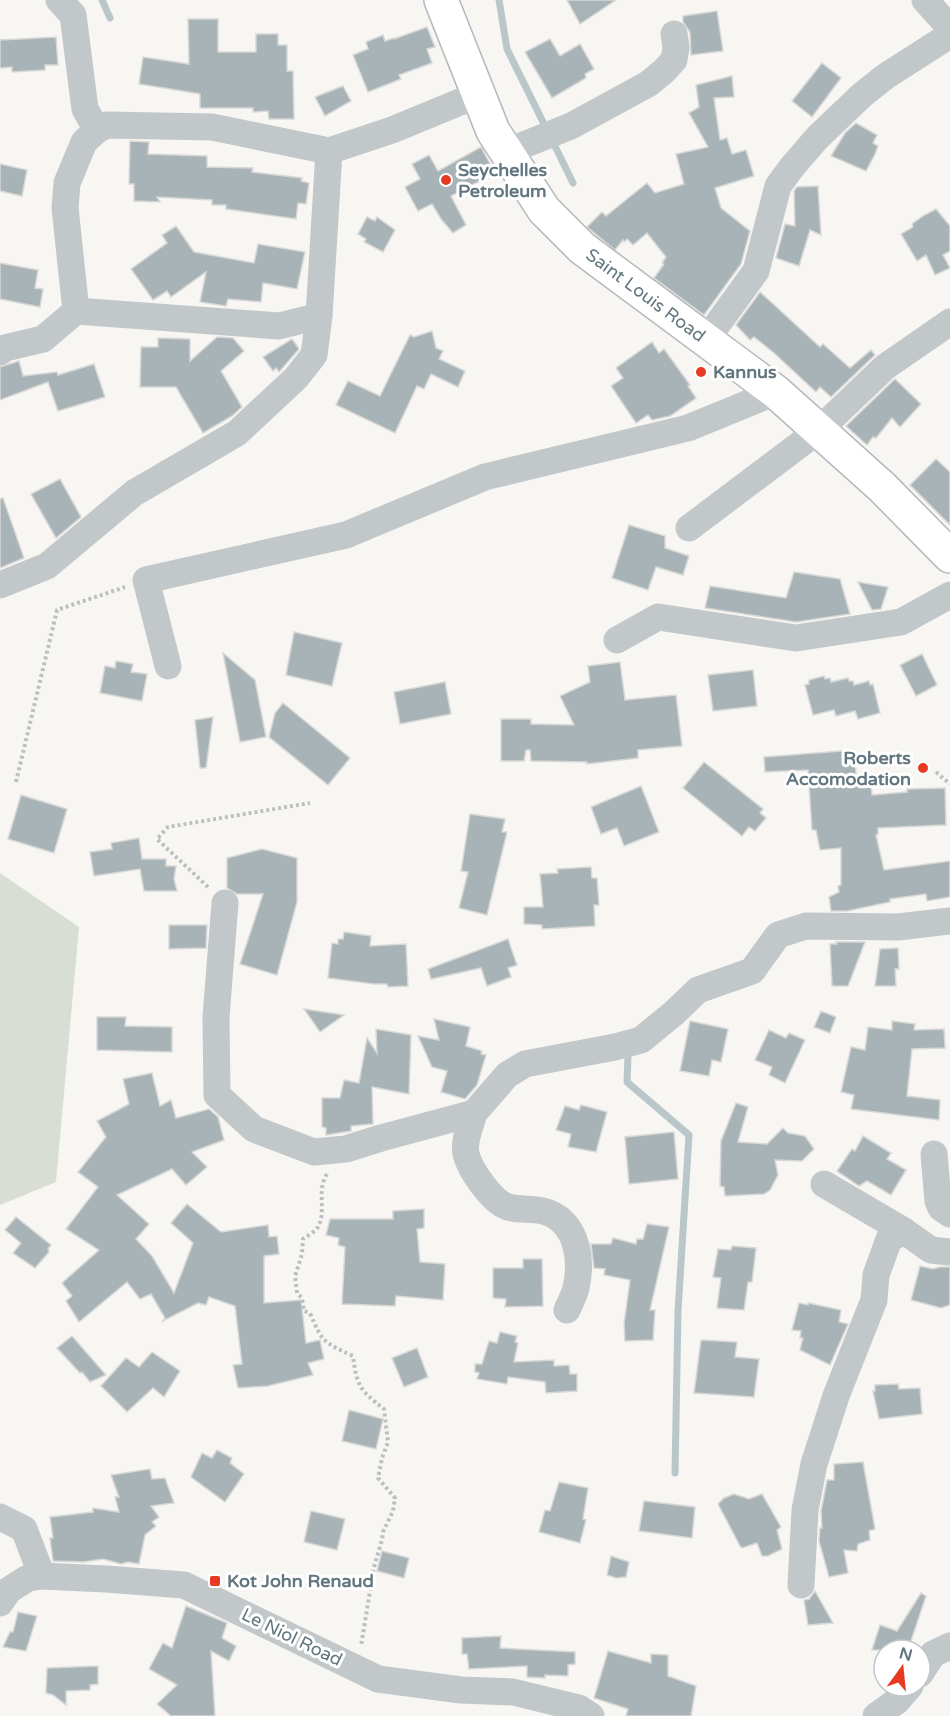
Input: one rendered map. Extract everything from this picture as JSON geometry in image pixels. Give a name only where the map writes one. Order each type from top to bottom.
[{"type":"main road","name":"Saint Louis Road","points":[[441,0],[493,131],[530,191],[561,228],[582,248],[776,392],[882,488],[950,556]]},
{"type":"street","points":[[59,0],[72,15],[85,109],[96,129]]},
{"type":"street","points":[[925,0],[950,28]]},
{"type":"street","points":[[506,152],[563,129],[648,84],[674,60],[674,34]]},
{"type":"street","points":[[706,340],[756,272],[778,186],[792,167],[817,138],[862,95],[886,76],[950,35]]},
{"type":"street","points":[[76,311],[65,207],[66,191],[84,142],[96,129],[107,125],[212,127],[329,151],[392,130],[477,95]]},
{"type":"street","points":[[0,585],[47,566],[134,494],[237,433],[296,378],[314,355],[319,316],[329,151]]},
{"type":"street","points":[[0,352],[5,348],[44,339],[76,311],[279,326],[319,316]]},
{"type":"street","points":[[689,528],[819,430],[885,367],[950,321]]},
{"type":"street","points":[[168,666],[146,580],[346,535],[485,477],[688,428],[776,392]]},
{"type":"street","points":[[617,640],[658,617],[796,638],[901,622],[950,595]]},
{"type":"street","points":[[225,903],[216,1017],[217,1095],[254,1129],[314,1152],[346,1149],[389,1135],[474,1113]]},
{"type":"street","points":[[567,1310],[576,1288],[578,1250],[567,1224],[549,1212],[509,1208],[496,1201],[473,1170],[466,1153],[467,1137],[474,1113],[507,1075],[525,1064],[641,1040],[698,990],[752,971],[778,935],[806,926],[898,927],[950,921]]},
{"type":"street","points":[[934,1154],[938,1201],[941,1208],[950,1214]]},
{"type":"street","points":[[824,1184],[904,1231],[931,1250],[950,1252]]},
{"type":"street","points":[[801,1585],[805,1510],[814,1464],[836,1396],[874,1300],[876,1275],[889,1239],[904,1231]]},
{"type":"street","points":[[0,1517],[24,1529],[42,1576]]},
{"type":"street","name":"Le Niol Road","points":[[0,1602],[9,1590],[28,1578],[42,1576],[184,1586],[378,1679],[461,1690],[513,1692],[579,1708],[591,1716]]},
{"type":"street","points":[[932,1656],[950,1646]]},
{"type":"street","points":[[876,1716],[900,1698]]},
{"type":"path","points":[[16,782],[57,610],[146,580]]},
{"type":"path","points":[[936,772],[950,784]]},
{"type":"path","points":[[225,903],[157,839],[168,827],[310,803]]},
{"type":"path","points":[[346,1149],[334,1160],[321,1183],[322,1212],[318,1228],[303,1239],[302,1254],[295,1276],[297,1293],[302,1298],[304,1311],[310,1313],[320,1336],[327,1344],[352,1356],[356,1377],[363,1392],[384,1409],[387,1425],[388,1442],[378,1478],[395,1498],[393,1511],[383,1532],[374,1567],[359,1659],[349,1665]]},
{"type":"shaded area","points":[[0,873],[79,927],[56,1182],[0,1205]]},
{"type":"building","points":[[567,0],[616,0],[580,24]]},
{"type":"building","points":[[717,11],[723,51],[691,55],[690,32],[683,22],[683,16]]},
{"type":"building","points":[[188,19],[218,19],[218,52],[256,52],[256,34],[278,34],[278,45],[287,45],[287,71],[293,71],[294,119],[269,119],[268,111],[253,112],[253,108],[200,108],[200,94],[139,84],[143,57],[189,64]]},
{"type":"building","points":[[427,27],[435,47],[427,49],[432,63],[399,75],[401,79],[368,92],[353,55],[368,49],[366,42],[383,35],[385,41]]},
{"type":"building","points":[[56,37],[58,65],[45,65],[45,70],[12,72],[12,67],[0,68],[0,40]]},
{"type":"building","points":[[550,39],[560,56],[580,44],[594,69],[585,74],[586,78],[552,98],[525,52]]},
{"type":"building","points":[[822,63],[841,78],[812,117],[792,101]]},
{"type":"building","points":[[732,76],[734,97],[714,98],[720,140],[727,138],[732,154],[746,150],[754,176],[715,188],[721,208],[750,231],[741,264],[704,315],[654,278],[666,257],[647,233],[633,245],[627,239],[624,242],[623,240],[615,250],[587,227],[602,212],[606,216],[647,183],[655,193],[684,184],[676,154],[708,147],[689,113],[699,107],[696,85]]},
{"type":"building","points":[[343,86],[351,101],[325,116],[315,97]]},
{"type":"building","points":[[856,123],[877,135],[873,143],[878,146],[866,171],[831,156],[845,133]]},
{"type":"building","points":[[130,141],[149,142],[148,154],[207,156],[207,167],[253,168],[252,172],[302,178],[301,181],[309,183],[306,204],[298,203],[296,219],[226,209],[226,205],[212,205],[212,200],[157,197],[160,202],[134,201],[134,184],[129,184]]},
{"type":"building","points":[[481,147],[495,173],[451,196],[466,225],[453,233],[432,204],[418,211],[405,187],[420,179],[412,164],[429,155],[438,171]]},
{"type":"building","points":[[0,164],[27,170],[22,196],[0,191]]},
{"type":"building","points":[[818,186],[821,235],[810,230],[799,266],[776,258],[785,224],[795,226],[794,191],[797,187]]},
{"type":"building","points":[[936,209],[950,226],[950,251],[943,255],[950,268],[935,275],[926,255],[917,261],[901,234],[913,227],[912,224],[923,216]]},
{"type":"building","points":[[367,217],[375,221],[377,217],[395,230],[383,252],[364,242],[366,239],[358,234]]},
{"type":"building","points":[[176,226],[194,252],[254,263],[258,244],[305,252],[297,289],[263,283],[261,302],[228,299],[226,306],[200,302],[206,272],[171,297],[167,291],[153,300],[131,269],[167,243],[162,235]]},
{"type":"building","points":[[0,263],[38,270],[35,288],[43,289],[40,307],[0,299]]},
{"type":"building","points":[[760,292],[820,347],[823,344],[850,368],[871,350],[875,355],[831,397],[820,387],[816,392],[774,353],[754,337],[750,340],[736,325]]},
{"type":"building","points":[[432,331],[436,348],[443,351],[439,359],[465,371],[458,387],[431,374],[424,389],[417,386],[395,433],[336,405],[348,381],[380,396],[410,335],[414,337]]},
{"type":"building","points":[[217,337],[233,338],[244,351],[221,371],[242,407],[232,416],[203,433],[176,387],[140,387],[141,347],[158,347],[158,338],[190,339],[190,361]]},
{"type":"building","points":[[292,339],[299,349],[279,372],[276,368],[273,371],[263,357]]},
{"type":"building","points":[[652,342],[659,353],[664,349],[690,385],[688,386],[696,398],[670,416],[652,420],[648,415],[636,423],[611,386],[623,378],[616,368]]},
{"type":"building","points":[[19,361],[23,376],[57,372],[58,375],[94,364],[105,397],[58,411],[48,382],[0,400],[0,367]]},
{"type":"building","points":[[895,379],[921,404],[900,427],[892,418],[876,438],[873,437],[867,445],[846,426]]},
{"type":"building","points":[[936,459],[950,472],[950,525],[910,485]]},
{"type":"building","points":[[60,479],[81,517],[56,538],[31,494]]},
{"type":"building","points":[[3,498],[24,558],[0,568],[0,499]]},
{"type":"building","points":[[629,525],[665,536],[665,548],[689,556],[683,575],[656,567],[648,590],[612,578]]},
{"type":"building","points":[[794,572],[840,579],[850,614],[796,622],[705,608],[710,586],[786,598]]},
{"type":"building","points":[[858,582],[888,587],[881,609],[872,610]]},
{"type":"building","points":[[294,632],[342,643],[332,686],[286,675]]},
{"type":"building","points":[[223,653],[255,680],[266,737],[240,742]]},
{"type":"building","points":[[922,654],[937,685],[916,696],[900,665]]},
{"type":"building","points":[[116,661],[133,664],[131,672],[147,674],[142,701],[100,693],[105,666],[115,668]]},
{"type":"building","points":[[620,662],[625,700],[676,695],[682,746],[638,750],[638,758],[587,764],[587,762],[531,761],[530,750],[526,750],[524,761],[501,761],[501,719],[531,719],[531,724],[574,725],[560,696],[590,682],[588,666]]},
{"type":"building","points":[[753,670],[757,706],[713,711],[708,675]]},
{"type":"building","points":[[824,676],[825,679],[830,678],[831,682],[848,678],[849,681],[853,681],[854,685],[869,681],[870,685],[873,684],[880,713],[858,719],[855,711],[836,716],[834,710],[813,715],[805,685],[809,684],[809,680]]},
{"type":"building","points":[[445,682],[451,714],[400,724],[394,692]]},
{"type":"building","points":[[283,703],[350,758],[328,785],[269,737],[275,713]]},
{"type":"building","points":[[213,717],[206,768],[200,768],[195,720]]},
{"type":"building","points":[[854,750],[857,786],[871,785],[872,795],[907,792],[907,789],[945,788],[946,825],[878,828],[876,835],[884,870],[950,861],[950,897],[927,901],[926,894],[890,899],[890,902],[847,911],[831,911],[829,897],[839,892],[838,886],[841,885],[841,848],[820,850],[816,830],[812,830],[808,770],[765,772],[764,757]]},
{"type":"building","points":[[704,762],[763,809],[760,813],[766,818],[755,831],[749,827],[742,836],[683,788]]},
{"type":"building","points":[[641,786],[659,832],[624,846],[617,828],[601,834],[591,807]]},
{"type":"building","points":[[21,795],[67,809],[54,853],[8,839]]},
{"type":"building","points":[[470,814],[505,819],[502,832],[507,832],[487,915],[459,908],[468,872],[461,871]]},
{"type":"building","points":[[139,838],[142,859],[166,859],[166,866],[176,866],[174,879],[177,891],[144,891],[140,869],[94,876],[90,852],[112,849],[111,843]]},
{"type":"building","points":[[262,849],[297,858],[297,902],[277,975],[240,964],[263,894],[237,894],[227,888],[227,858]]},
{"type":"building","points":[[591,867],[592,878],[597,878],[599,905],[594,905],[595,926],[542,929],[542,925],[524,924],[524,907],[543,907],[540,874],[558,873],[557,869]]},
{"type":"building","points":[[169,925],[207,925],[206,948],[169,949]]},
{"type":"building","points":[[344,932],[371,936],[370,946],[406,944],[408,986],[388,987],[387,984],[328,978],[332,943],[338,944],[338,939],[343,939]]},
{"type":"building","points":[[508,939],[517,965],[508,968],[511,977],[487,986],[481,968],[431,979],[428,969]]},
{"type":"building","points":[[836,942],[865,942],[848,986],[832,986],[830,944],[837,944]]},
{"type":"building","points":[[898,948],[899,969],[895,969],[896,986],[875,986],[880,949]]},
{"type":"building","points":[[304,1009],[344,1015],[320,1032]]},
{"type":"building","points":[[821,1011],[836,1017],[830,1033],[814,1027]]},
{"type":"building","points":[[97,1017],[126,1017],[125,1026],[172,1027],[172,1052],[97,1050]]},
{"type":"building","points":[[434,1019],[470,1027],[466,1046],[482,1051],[481,1054],[486,1055],[477,1085],[465,1099],[441,1092],[447,1071],[432,1067],[418,1036],[439,1040]]},
{"type":"building","points":[[690,1021],[728,1029],[721,1062],[712,1060],[709,1076],[680,1071]]},
{"type":"building","points":[[892,1021],[915,1024],[914,1030],[944,1029],[945,1048],[912,1049],[907,1096],[940,1100],[939,1120],[851,1109],[854,1095],[841,1092],[851,1047],[865,1050],[868,1027],[892,1030]]},
{"type":"building","points":[[376,1029],[411,1035],[409,1094],[372,1087],[373,1124],[351,1126],[351,1131],[326,1135],[326,1128],[322,1127],[322,1098],[340,1098],[344,1080],[359,1083],[367,1038],[377,1053]]},
{"type":"building","points":[[769,1030],[786,1038],[789,1033],[805,1040],[785,1083],[769,1075],[772,1067],[755,1060]]},
{"type":"building","points":[[152,1073],[160,1106],[171,1100],[176,1118],[209,1109],[218,1117],[224,1140],[192,1152],[207,1167],[186,1185],[172,1169],[117,1195],[149,1224],[136,1239],[152,1256],[174,1293],[193,1243],[171,1223],[187,1204],[221,1232],[268,1225],[269,1237],[277,1236],[279,1254],[264,1256],[264,1303],[301,1300],[306,1343],[320,1340],[324,1359],[308,1363],[313,1375],[268,1386],[238,1388],[233,1365],[242,1364],[235,1306],[209,1297],[206,1305],[198,1303],[163,1321],[165,1318],[151,1294],[140,1299],[127,1282],[79,1322],[66,1301],[72,1296],[62,1283],[99,1250],[66,1229],[98,1187],[78,1172],[106,1137],[97,1121],[129,1104],[123,1079]]},
{"type":"building","points":[[736,1103],[748,1107],[738,1142],[767,1144],[783,1128],[788,1133],[805,1136],[814,1149],[802,1161],[775,1160],[778,1175],[770,1190],[764,1194],[725,1196],[724,1187],[720,1186],[721,1141]]},
{"type":"building","points":[[581,1105],[607,1112],[596,1152],[568,1147],[571,1134],[556,1130],[565,1106],[579,1110]]},
{"type":"building","points":[[674,1132],[678,1179],[629,1184],[625,1137]]},
{"type":"building","points":[[863,1136],[891,1153],[887,1159],[906,1170],[891,1195],[867,1181],[859,1186],[837,1171],[852,1149],[855,1151]]},
{"type":"building","points":[[424,1209],[424,1228],[417,1229],[420,1262],[445,1264],[443,1300],[396,1296],[395,1306],[342,1304],[345,1247],[338,1245],[339,1238],[326,1235],[330,1219],[393,1219],[393,1211]]},
{"type":"building","points":[[16,1217],[51,1245],[49,1252],[35,1268],[13,1253],[21,1243],[5,1230]]},
{"type":"building","points":[[647,1224],[669,1227],[650,1310],[655,1310],[653,1340],[625,1341],[624,1324],[630,1280],[604,1275],[605,1269],[594,1268],[591,1244],[611,1244],[613,1238],[636,1244],[637,1239],[643,1239]]},
{"type":"building","points":[[732,1246],[756,1248],[752,1282],[748,1282],[744,1310],[717,1308],[721,1278],[713,1277],[718,1249],[731,1250]]},
{"type":"building","points":[[523,1259],[542,1259],[543,1306],[505,1307],[506,1299],[493,1298],[493,1268],[523,1268]]},
{"type":"building","points":[[920,1266],[933,1269],[950,1267],[950,1305],[941,1308],[911,1300]]},
{"type":"building","points":[[799,1303],[841,1310],[839,1322],[848,1324],[830,1365],[800,1350],[803,1338],[800,1338],[801,1331],[792,1330]]},
{"type":"building","points":[[500,1332],[517,1336],[514,1362],[554,1360],[554,1366],[569,1365],[570,1374],[577,1374],[577,1391],[546,1393],[545,1382],[508,1377],[507,1384],[477,1379],[479,1373],[475,1372],[475,1364],[482,1364],[489,1341],[497,1343]]},
{"type":"building","points":[[72,1336],[106,1375],[90,1382],[57,1348]]},
{"type":"building","points":[[701,1340],[737,1342],[735,1357],[759,1359],[754,1397],[694,1393]]},
{"type":"building","points":[[417,1348],[428,1377],[404,1387],[392,1358]]},
{"type":"building","points":[[152,1352],[180,1371],[164,1397],[153,1388],[127,1412],[101,1386],[126,1358],[139,1367]]},
{"type":"building","points":[[898,1384],[899,1389],[920,1388],[922,1414],[879,1419],[873,1391],[875,1391],[875,1385]]},
{"type":"building","points":[[349,1410],[383,1419],[376,1449],[342,1441]]},
{"type":"building","points":[[217,1450],[232,1458],[230,1463],[244,1474],[225,1502],[191,1477],[202,1453],[212,1458]]},
{"type":"building","points":[[863,1462],[875,1529],[869,1531],[870,1540],[858,1544],[857,1551],[844,1550],[848,1573],[829,1577],[819,1541],[820,1528],[822,1528],[821,1511],[827,1480],[834,1480],[834,1464]]},
{"type":"building","points":[[150,1469],[152,1479],[165,1478],[174,1503],[151,1506],[159,1517],[152,1522],[156,1526],[145,1535],[139,1564],[128,1562],[121,1564],[103,1559],[83,1562],[53,1561],[50,1517],[93,1512],[93,1508],[119,1512],[115,1497],[119,1497],[111,1475]]},
{"type":"building","points":[[559,1482],[588,1488],[583,1519],[586,1520],[580,1543],[539,1532],[545,1510],[550,1511]]},
{"type":"building","points":[[734,1494],[749,1499],[762,1494],[781,1527],[777,1530],[782,1549],[768,1556],[762,1556],[757,1543],[742,1548],[740,1546],[718,1504],[724,1498]]},
{"type":"building","points":[[644,1501],[695,1507],[692,1538],[639,1531]]},
{"type":"building","points":[[311,1511],[345,1519],[337,1550],[304,1542]]},
{"type":"building","points":[[382,1551],[409,1558],[404,1578],[377,1571]]},
{"type":"building","points":[[611,1556],[629,1562],[626,1577],[616,1578],[607,1575]]},
{"type":"building","points":[[815,1591],[833,1623],[808,1625],[804,1600],[809,1599]]},
{"type":"building","points":[[921,1593],[926,1596],[912,1638],[876,1638],[880,1625],[897,1631]]},
{"type":"building","points":[[186,1606],[227,1623],[222,1638],[236,1646],[229,1661],[211,1651],[215,1716],[171,1716],[157,1704],[177,1685],[149,1669],[163,1643],[172,1648]]},
{"type":"building","points":[[18,1612],[37,1616],[26,1651],[3,1647],[10,1632],[13,1632]]},
{"type":"building","points":[[501,1636],[500,1648],[575,1652],[575,1664],[568,1665],[568,1676],[545,1675],[545,1678],[527,1677],[527,1666],[469,1669],[467,1654],[462,1654],[462,1638]]},
{"type":"building","points":[[608,1651],[651,1663],[651,1654],[668,1655],[668,1676],[696,1686],[691,1716],[626,1716],[628,1709],[594,1698]]},
{"type":"building","points":[[98,1666],[98,1684],[90,1685],[90,1690],[66,1691],[66,1705],[53,1695],[46,1693],[47,1668]]},
{"type":"waterway","points":[[102,0],[110,18]]},
{"type":"waterway","points":[[499,0],[507,49],[547,130]]},
{"type":"waterway","points":[[552,140],[573,183]]},
{"type":"waterway","points":[[628,1056],[627,1082],[689,1135],[678,1311],[675,1473]]},
{"type":"place","name":"Seychelles Petroleum","points":[[446,180]]},
{"type":"place","name":"Kannus","points":[[701,372]]},
{"type":"place","name":"Roberts Accomodation","points":[[923,768]]},
{"type":"place","name":"Kot John Renaud","points":[[215,1581]]}]
